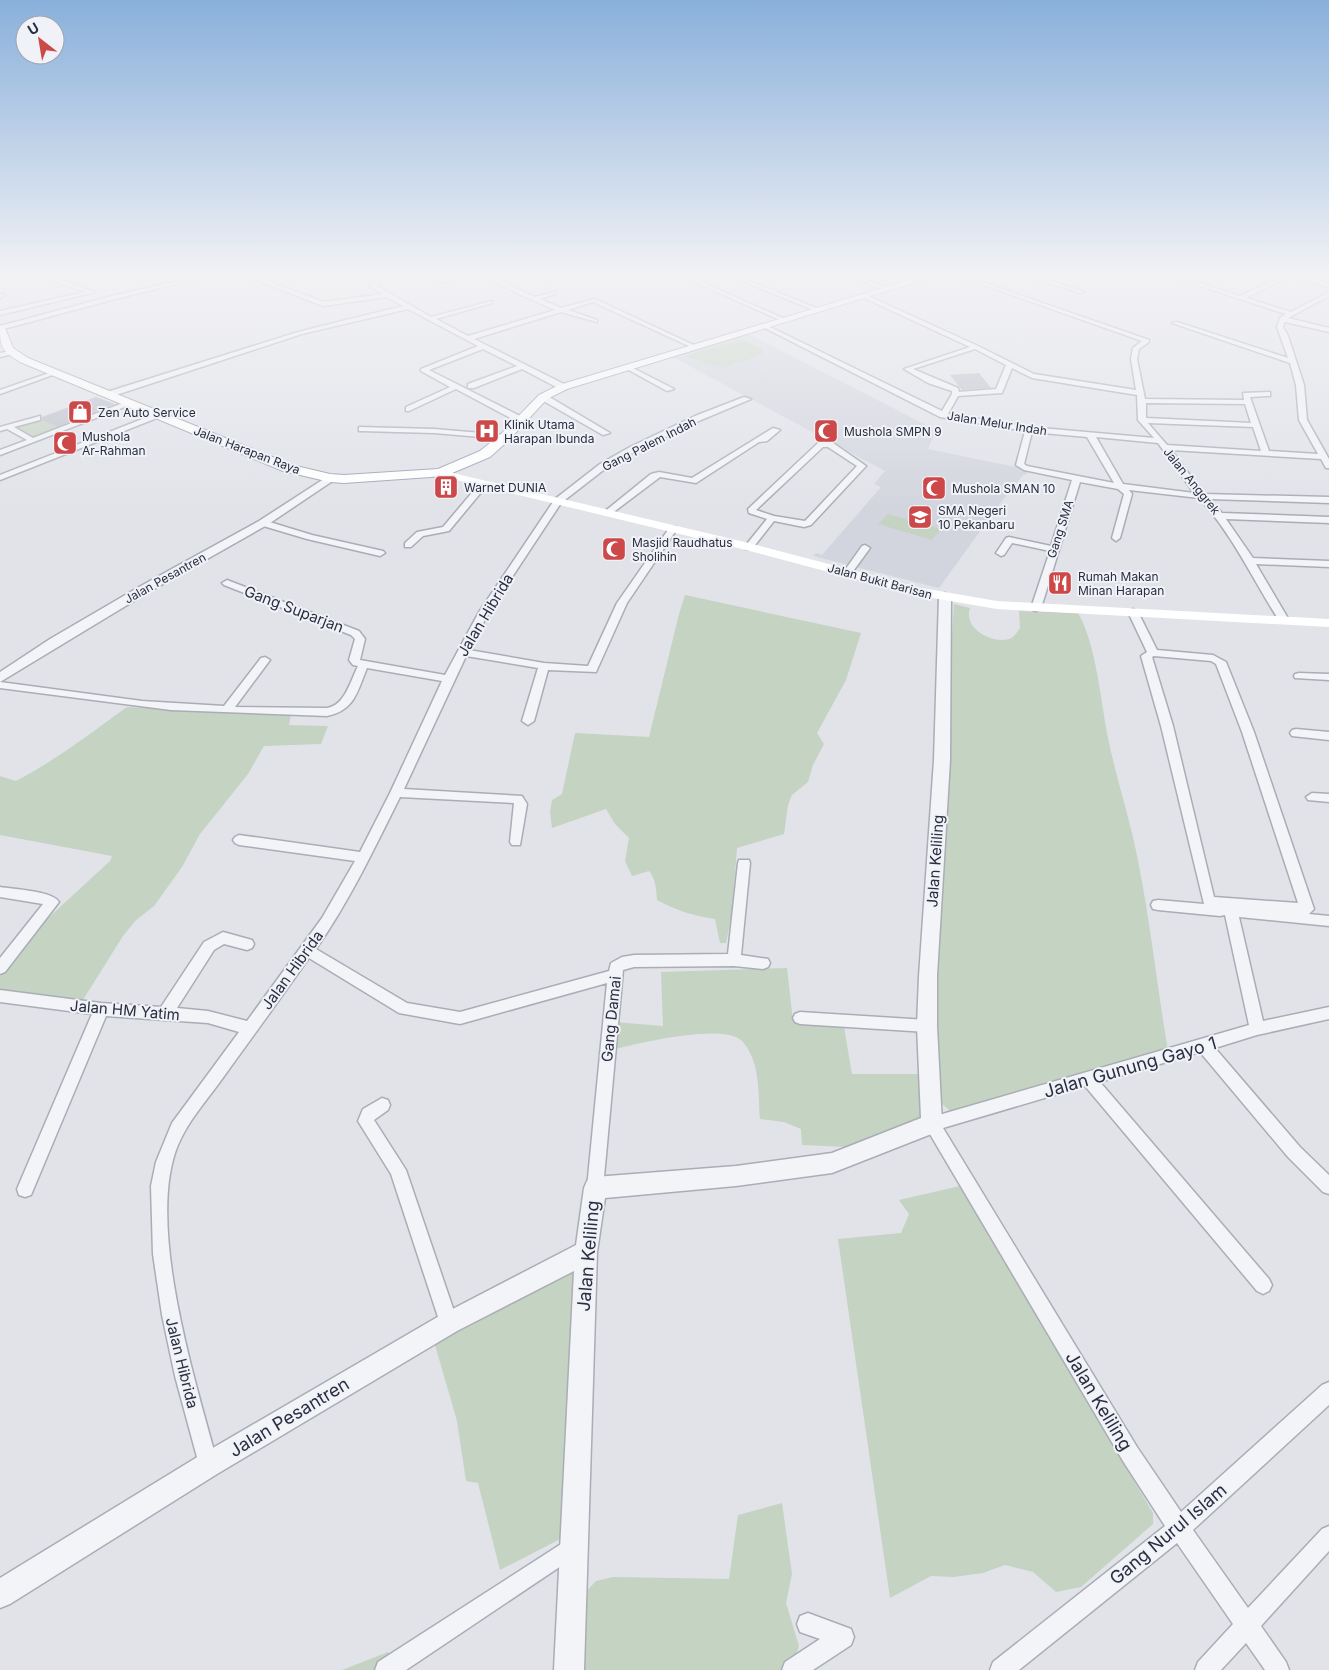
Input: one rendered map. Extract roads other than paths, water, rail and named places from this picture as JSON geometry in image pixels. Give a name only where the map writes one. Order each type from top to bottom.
[{"type":"main road","name":"Jalan Harapan Raya","points":[[5,354],[110,394],[158,416],[288,468],[330,478],[358,479],[440,473],[485,454],[505,437],[543,397],[563,387],[671,354]]},
{"type":"main road","name":"Jalan Bukit Barisan","points":[[440,473],[608,512],[945,597],[992,605],[1329,623]]},
{"type":"street","points":[[110,394],[235,354]]},
{"type":"street","points":[[464,354],[423,369],[521,420]]},
{"type":"street","points":[[500,354],[563,387]]},
{"type":"street","name":"Jalan Melur Indah","points":[[820,354],[942,415],[1029,429],[1327,462]]},
{"type":"street","points":[[954,354],[907,369],[955,390],[956,394]]},
{"type":"street","points":[[990,354],[1035,377],[1141,397],[1248,402]]},
{"type":"street","points":[[1135,354],[1142,420],[1256,425]]},
{"type":"street","points":[[1269,354],[1293,362]]},
{"type":"street","points":[[1290,354],[1300,385],[1303,420],[1327,462]]},
{"type":"street","points":[[956,394],[1000,391],[1010,364]]},
{"type":"street","points":[[471,386],[523,366]]},
{"type":"street","points":[[627,367],[670,389]]},
{"type":"street","points":[[0,392],[54,373]]},
{"type":"street","points":[[409,408],[455,387]]},
{"type":"street","points":[[942,415],[956,394]]},
{"type":"street","points":[[1266,454],[1246,394],[1267,394]]},
{"type":"street","points":[[543,397],[606,433]]},
{"type":"street","name":"Gang Palem Indah","points":[[558,500],[603,466],[633,449],[698,418],[747,399]]},
{"type":"street","points":[[0,453],[131,404]]},
{"type":"street","points":[[0,478],[158,416]]},
{"type":"street","points":[[4,428],[37,418]]},
{"type":"street","name":"Jalan Anggrek","points":[[1142,420],[1163,444],[1201,496],[1220,516],[1250,561],[1284,620]]},
{"type":"street","points":[[4,428],[34,441]]},
{"type":"street","points":[[362,429],[434,431],[505,437]]},
{"type":"street","points":[[1029,429],[1020,466],[1077,479],[1201,496],[1329,500]]},
{"type":"street","points":[[608,512],[654,476],[659,474],[693,481],[776,430]]},
{"type":"street","points":[[1091,436],[1120,486],[1128,494],[1116,538]]},
{"type":"street","points":[[830,445],[862,465],[807,524],[772,518],[752,509],[818,446],[830,445]]},
{"type":"street","name":"Jalan Pesantren","points":[[0,678],[135,595],[264,524],[330,478]]},
{"type":"street","name":"Gang SMA","points":[[1036,608],[1053,549],[1077,479]]},
{"type":"street","points":[[408,545],[420,534],[446,529],[484,484]]},
{"type":"street","name":"Jalan Hibrida","points":[[208,1465],[181,1362],[166,1294],[161,1246],[160,1176],[168,1150],[178,1128],[249,1028],[308,951],[327,922],[364,857],[396,794],[448,679],[484,612],[558,500]]},
{"type":"street","points":[[1220,516],[1329,520]]},
{"type":"street","points":[[749,547],[772,518]]},
{"type":"street","points":[[264,524],[380,553]]},
{"type":"street","points":[[463,652],[544,666],[592,670],[622,603],[673,529]]},
{"type":"street","points":[[1000,553],[1009,540],[1053,549]]},
{"type":"street","points":[[848,572],[865,548]]},
{"type":"street","points":[[1250,561],[1329,564]]},
{"type":"street","name":"Gang Suparjan","points":[[227,583],[354,633],[360,639],[354,660],[357,663],[364,664]]},
{"type":"street","name":"Jalan Keliling","points":[[945,597],[942,760],[926,1026],[932,1124],[1130,1454],[1278,1670]]},
{"type":"street","points":[[1133,612],[1152,653]]},
{"type":"street","points":[[1158,905],[1226,908],[1307,909],[1248,732],[1221,662],[1214,658],[1152,653],[1146,656],[1168,726],[1209,902],[1226,908],[1329,921]]},
{"type":"street","points":[[227,710],[265,660]]},
{"type":"street","points":[[0,685],[127,703],[227,710],[327,712],[338,710],[346,703],[364,664],[448,679]]},
{"type":"street","points":[[528,721],[544,666]]},
{"type":"street","points":[[1299,676],[1329,678]]},
{"type":"street","points":[[1296,733],[1329,736]]},
{"type":"street","points":[[396,794],[518,799],[521,804],[516,842]]},
{"type":"street","points":[[1312,797],[1329,798]]},
{"type":"street","points":[[239,840],[364,857]]},
{"type":"street","points":[[734,960],[744,863]]},
{"type":"street","points":[[0,892],[46,899],[52,902],[0,968]]},
{"type":"street","points":[[1226,908],[1257,1029]]},
{"type":"street","points":[[165,1014],[209,946],[223,938],[247,944]]},
{"type":"street","points":[[308,951],[404,1009],[460,1018],[615,975]]},
{"type":"street","name":"Gang Damai","points":[[595,1188],[616,968],[628,962],[734,960],[763,963]]},
{"type":"street","name":"Jalan HM Yatim","points":[[0,996],[101,1009],[208,1017],[249,1028]]},
{"type":"street","points":[[26,1188],[101,1009]]},
{"type":"street","name":"Jalan Gunung Gayo 1","points":[[932,1124],[1089,1080],[1257,1029],[1329,1013]]},
{"type":"street","points":[[800,1018],[926,1026]]},
{"type":"street","points":[[1203,1045],[1294,1152],[1329,1186]]},
{"type":"street","points":[[1089,1080],[1263,1285]]},
{"type":"street","points":[[382,1105],[369,1114],[366,1121],[398,1170],[449,1322]]},
{"type":"street","name":"Jalan Keliling","points":[[569,1670],[572,1547],[586,1252],[595,1188],[736,1176],[832,1163],[932,1124]]},
{"type":"street","name":"Jalan Pesantren","points":[[0,1594],[208,1465],[449,1322],[586,1252]]},
{"type":"street","name":"Gang Nurul Islam","points":[[1001,1670],[1179,1528],[1329,1392]]},
{"type":"street","points":[[1206,1670],[1329,1536]]},
{"type":"street","points":[[386,1670],[572,1547]]},
{"type":"street","points":[[793,1670],[843,1637],[808,1624]]},
{"type":"place","name":"Zen Auto Service","points":[[80,412]]},
{"type":"place","name":"Klinik Utama Harapan Ibunda","points":[[487,431]]},
{"type":"place","name":"Mushola SMPN 9","points":[[826,431]]},
{"type":"place","name":"Mushola Ar-Rahman","points":[[65,443]]},
{"type":"place","name":"Warnet DUNIA","points":[[446,487]]},
{"type":"place","name":"Mushola SMAN 10","points":[[934,488]]},
{"type":"place","name":"SMA Negeri 10 Pekanbaru","points":[[920,517]]},
{"type":"place","name":"Masjid Raudhatus Sholihin","points":[[614,549]]},
{"type":"place","name":"Rumah Makan Minan Harapan","points":[[1060,583]]}]
